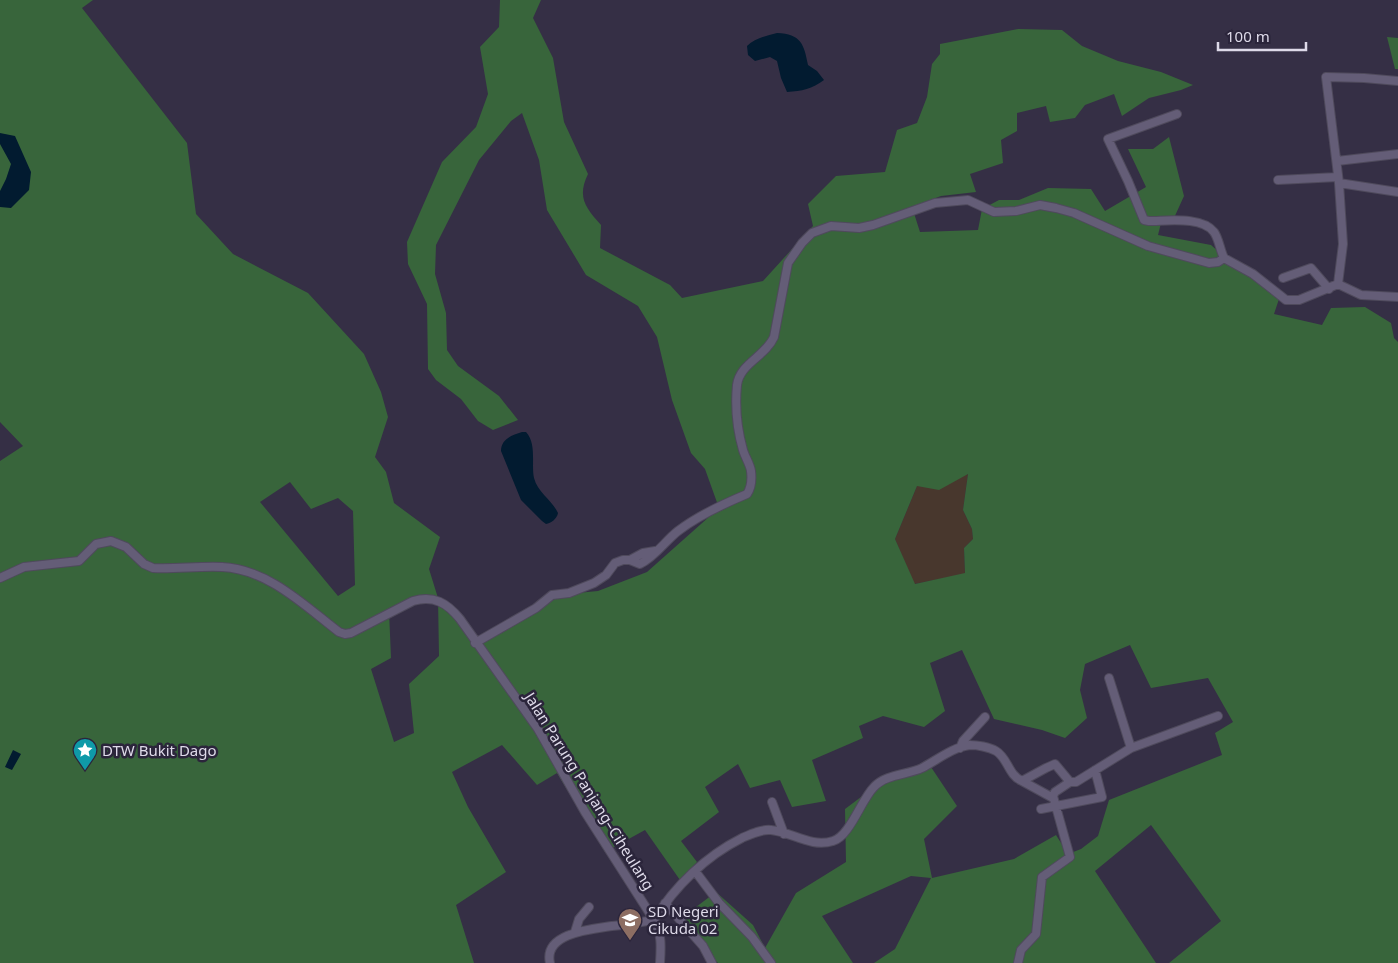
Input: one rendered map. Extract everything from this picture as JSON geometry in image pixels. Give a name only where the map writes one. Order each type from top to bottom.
[{"type":"street","points":[[1338,284],[1343,244],[1339,180],[1326,78],[1364,78],[1398,81]]},
{"type":"street","points":[[1177,114],[1108,139],[1144,220],[1192,221],[1209,228],[1216,236],[1224,258],[1253,274],[1286,300],[1299,300],[1338,284]]},
{"type":"street","points":[[1337,161],[1398,154]]},
{"type":"street","points":[[1278,180],[1339,180],[1398,192]]},
{"type":"street","points":[[475,643],[536,608],[552,595],[586,587],[606,575],[616,562],[630,560],[640,564],[648,560],[655,551],[693,520],[747,494],[751,488],[751,471],[741,442],[738,421],[736,402],[739,378],[744,368],[771,344],[788,263],[802,243],[812,233],[831,226],[859,228],[884,222],[935,203],[968,200],[994,212],[1016,211],[1040,205],[1056,208],[1074,213],[1148,246],[1209,263],[1218,262],[1224,258]]},
{"type":"street","points":[[1283,278],[1311,268],[1329,289]]},
{"type":"street","points":[[1338,284],[1361,295],[1398,297]]},
{"type":"street","name":"Jalan Parung Panjang–Ciheulang","points":[[0,578],[24,568],[79,560],[96,544],[111,541],[126,547],[144,564],[153,568],[224,567],[261,577],[288,593],[339,632],[345,634],[358,630],[413,601],[432,599],[442,602],[450,608],[538,729],[585,812],[659,928],[661,943],[660,963]]},
{"type":"street","points":[[1108,678],[1131,748]]},
{"type":"street","points":[[1018,963],[1021,950],[1036,934],[1042,877],[1070,856],[1055,807],[1053,798],[1055,792],[1070,782],[1076,782],[1131,748],[1218,716]]},
{"type":"street","points":[[960,748],[963,741],[985,717]]},
{"type":"street","points":[[550,963],[550,951],[561,939],[574,932],[654,920],[665,903],[711,856],[726,846],[751,834],[767,830],[809,842],[834,841],[848,828],[868,795],[878,783],[922,768],[960,748],[973,745],[996,751],[1001,755],[1015,778],[1053,798]]},
{"type":"street","points":[[1022,781],[1055,764],[1070,782]]},
{"type":"street","points":[[1041,809],[1102,797],[1095,770]]},
{"type":"street","points":[[772,802],[784,834]]},
{"type":"street","points":[[695,871],[719,902],[752,937],[771,963]]},
{"type":"street","points":[[665,903],[704,946],[712,963]]},
{"type":"street","points":[[574,932],[579,919],[589,907]]},
{"type":"shaded area","points":[[968,474],[963,510],[972,529],[973,539],[964,548],[965,574],[914,584],[895,539],[917,486]]},
{"type":"green space","points":[[0,0],[93,0],[82,8],[187,143],[196,214],[233,254],[308,293],[364,354],[381,392],[388,417],[375,457],[386,472],[394,503],[440,537],[429,569],[438,598],[477,645],[556,595],[598,591],[647,572],[719,508],[705,469],[691,453],[672,400],[657,337],[638,306],[586,275],[547,210],[539,160],[522,113],[511,121],[479,160],[436,245],[435,274],[446,313],[447,350],[458,366],[499,396],[518,420],[493,430],[478,421],[461,399],[436,380],[428,369],[427,304],[408,264],[407,242],[442,162],[476,127],[488,94],[480,47],[499,27],[500,0],[541,0],[533,18],[553,58],[564,122],[588,174],[583,195],[587,207],[601,225],[600,248],[670,285],[682,298],[763,281],[813,226],[808,204],[836,176],[885,172],[897,130],[917,123],[927,97],[932,64],[940,54],[940,44],[1018,29],[1062,30],[1082,46],[1118,61],[1161,72],[1193,85],[1149,98],[1122,116],[1114,94],[1085,105],[1075,118],[1050,122],[1046,106],[1017,113],[1017,131],[1001,140],[1003,163],[970,174],[976,192],[941,196],[912,207],[920,232],[978,230],[982,209],[999,200],[1019,200],[1048,188],[1091,189],[1105,211],[1146,187],[1128,149],[1153,149],[1169,137],[1184,196],[1174,218],[1162,219],[1158,235],[1211,245],[1230,262],[1281,293],[1274,314],[1322,325],[1331,308],[1365,307],[1391,323],[1394,338],[1398,342],[1398,963],[1169,963],[1221,921],[1151,825],[1095,871],[1156,963],[874,963],[895,949],[931,878],[911,876],[822,916],[853,963],[718,963],[676,922],[716,892],[753,925],[765,948],[796,893],[846,862],[845,809],[861,797],[880,777],[929,764],[957,806],[924,839],[932,878],[1014,859],[1056,835],[1068,854],[1081,849],[1098,836],[1109,800],[1222,755],[1215,733],[1233,722],[1208,678],[1151,688],[1130,645],[1085,664],[1080,690],[1087,718],[1065,738],[1042,730],[994,719],[962,650],[930,663],[945,711],[924,727],[883,716],[859,726],[863,738],[812,760],[826,801],[792,807],[780,780],[750,788],[738,764],[705,787],[719,812],[681,841],[697,862],[680,880],[645,830],[605,852],[557,773],[537,785],[502,745],[452,772],[468,807],[506,872],[456,905],[474,963],[0,963],[0,461],[23,446],[0,422]],"holes":[[[968,474],[963,510],[972,529],[973,539],[964,548],[965,573],[915,584],[895,539],[917,486],[939,490]],[[290,482],[311,509],[338,498],[353,511],[355,585],[338,596],[260,502]],[[438,598],[439,656],[409,684],[414,733],[394,742],[371,669],[391,658],[389,611]]]},
{"type":"green space","points":[[1387,37],[1398,38],[1398,69],[1395,69]]},
{"type":"water","points":[[777,33],[791,35],[800,42],[805,51],[808,65],[817,71],[824,80],[807,89],[787,92],[777,61],[770,57],[755,61],[748,55],[747,46],[750,43]]},
{"type":"water","points":[[0,133],[15,136],[31,172],[29,190],[11,208],[0,207],[0,191],[11,164],[0,144]]},
{"type":"water","points":[[526,432],[531,442],[533,472],[536,483],[558,513],[552,522],[546,524],[521,500],[501,451],[505,441],[511,436]]},
{"type":"water","points":[[13,750],[21,754],[12,770],[5,767]]},
{"type":"place","name":"DTW Bukit Dago","points":[[85,771]]},
{"type":"place","name":"SD Negeri Cikuda 02","points":[[630,941]]}]
